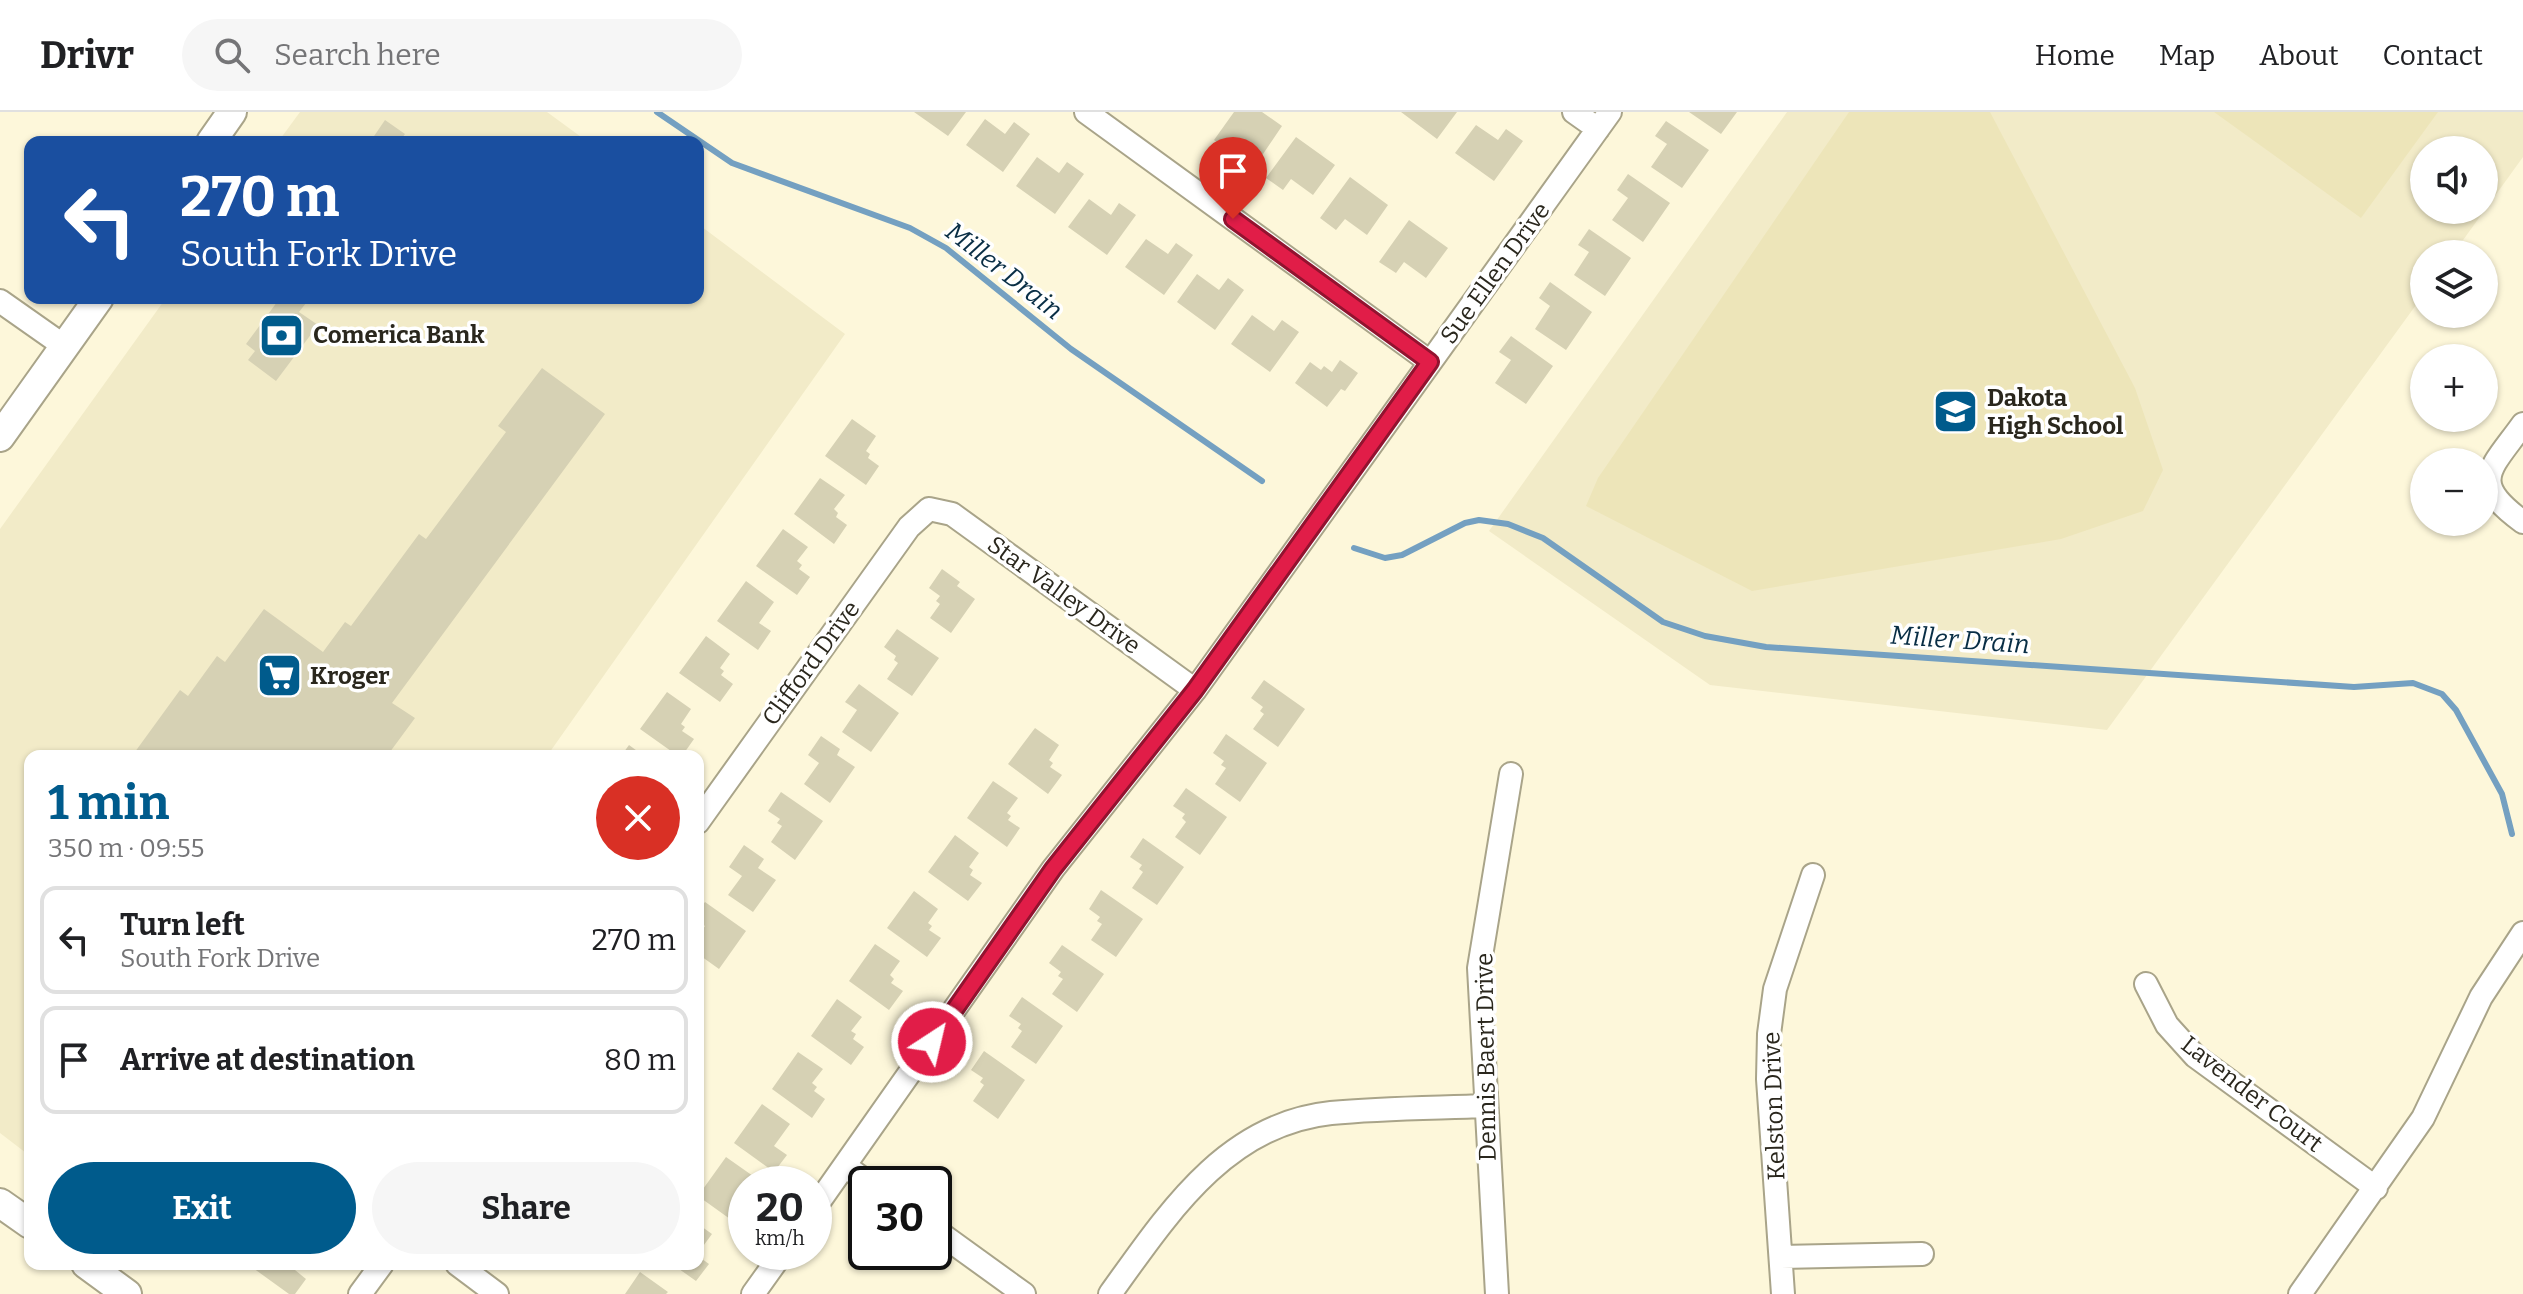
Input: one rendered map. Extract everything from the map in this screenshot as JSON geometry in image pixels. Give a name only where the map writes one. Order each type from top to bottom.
[{"type":"street","points":[[215,136],[232,112]]},
{"type":"street","points":[[1086,112],[1430,362]]},
{"type":"street","points":[[1574,112],[1604,121]]},
{"type":"street","name":"Sue Ellen Drive","points":[[832,1184],[1053,869],[1195,690],[1604,121]]},
{"type":"street","points":[[0,301],[64,346]]},
{"type":"street","points":[[0,437],[95,304]]},
{"type":"street","points":[[2523,424],[2492,468],[2488,479],[2490,490],[2503,507],[2523,522]]},
{"type":"street","name":"Star Valley Drive","points":[[929,509],[952,514],[1195,690]]},
{"type":"street","name":"Clifford Drive","points":[[704,814],[909,527],[929,509]]},
{"type":"street","name":"Dennis Baert Drive","points":[[1497,1294],[1479,968],[1511,774]]},
{"type":"street","name":"Kelston Drive","points":[[1783,1294],[1768,1079],[1769,1034],[1775,989],[1813,875]]},
{"type":"street","points":[[2300,1294],[2423,1118],[2481,997],[2523,933]]},
{"type":"street","name":"Lavender Court","points":[[2146,984],[2167,1025],[2195,1056],[2376,1188]]},
{"type":"street","points":[[1110,1294],[1169,1212],[1194,1184],[1223,1157],[1257,1136],[1297,1120],[1329,1113],[1485,1106]]},
{"type":"street","points":[[0,1203],[24,1220]]},
{"type":"street","points":[[952,1242],[1024,1294]]},
{"type":"street","points":[[1781,1257],[1922,1254]]},
{"type":"street","points":[[94,1270],[127,1294]]},
{"type":"street","points":[[360,1294],[378,1270]]},
{"type":"street","points":[[465,1270],[497,1294]]},
{"type":"street","points":[[753,1294],[770,1270]]},
{"type":"shaded area","points":[[300,112],[547,112],[580,136],[282,136]]},
{"type":"shaded area","name":"Dakota High School","points":[[1787,112],[2523,112],[2523,157],[2498,192],[2498,136],[2410,136],[2410,224],[2475,224],[2463,240],[2410,240],[2410,313],[2107,730],[1710,685],[1489,531]]},
{"type":"shaded area","points":[[1849,112],[1990,112],[2135,388],[2163,470],[2143,511],[2061,539],[1752,591],[1586,506],[1598,478]]},
{"type":"shaded area","points":[[2214,112],[2438,112],[2421,136],[2410,136],[2410,151],[2361,218]]},
{"type":"shaded area","points":[[704,228],[845,334],[551,750],[24,750],[24,1151],[0,1133],[0,529],[162,304],[704,304]]},
{"type":"building","points":[[914,112],[966,112],[948,136]]},
{"type":"building","points":[[1234,112],[1262,112],[1282,126],[1261,157],[1239,141],[1230,152],[1214,140]]},
{"type":"building","points":[[1401,112],[1457,112],[1437,139]]},
{"type":"building","points":[[1689,112],[1737,112],[1721,134]]},
{"type":"building","points":[[985,119],[1005,134],[1014,122],[1030,134],[1003,172],[966,145]]},
{"type":"building","points":[[385,120],[405,134],[404,136],[374,136]]},
{"type":"building","points":[[1666,121],[1709,150],[1682,188],[1651,167],[1667,144],[1655,136]]},
{"type":"building","points":[[1476,125],[1498,140],[1506,129],[1523,141],[1494,181],[1455,153]]},
{"type":"building","points":[[1296,137],[1335,165],[1313,195],[1291,179],[1283,190],[1266,178]]},
{"type":"building","points":[[1037,157],[1059,173],[1067,162],[1084,174],[1055,214],[1016,186]]},
{"type":"building","points":[[1628,174],[1670,203],[1643,242],[1612,220],[1628,198],[1617,190]]},
{"type":"building","points":[[1350,177],[1388,205],[1367,235],[1345,219],[1336,230],[1320,218]]},
{"type":"building","points":[[1089,199],[1111,215],[1119,203],[1136,215],[1107,255],[1068,227]]},
{"type":"building","points":[[1409,220],[1448,248],[1426,278],[1404,262],[1396,273],[1379,262]]},
{"type":"building","points":[[1589,229],[1631,258],[1605,296],[1574,275],[1589,252],[1578,245]]},
{"type":"building","points":[[1146,239],[1168,254],[1176,243],[1193,255],[1164,295],[1125,267]]},
{"type":"building","points":[[1197,274],[1219,290],[1228,278],[1244,290],[1215,330],[1177,302]]},
{"type":"building","points":[[1550,282],[1592,312],[1566,350],[1535,329],[1550,306],[1539,298]]},
{"type":"building","name":"Comerica Bank","points":[[276,304],[305,304],[299,312],[318,325],[276,381],[248,360],[255,351],[246,344]]},
{"type":"building","points":[[1252,315],[1274,331],[1282,320],[1299,332],[1270,372],[1231,344]]},
{"type":"building","points":[[1511,336],[1553,366],[1526,404],[1495,383],[1511,360],[1499,352]]},
{"type":"building","points":[[1340,360],[1358,373],[1345,391],[1341,389],[1327,407],[1295,383],[1310,362],[1321,370],[1324,366],[1332,372]]},
{"type":"building","points":[[542,368],[605,414],[392,703],[415,718],[391,750],[136,750],[180,690],[188,696],[217,656],[225,662],[264,609],[323,652],[345,622],[351,626],[419,534],[426,539],[506,432],[498,426]]},
{"type":"building","points":[[852,419],[876,436],[866,451],[870,454],[868,458],[879,466],[866,485],[825,456]]},
{"type":"building","points":[[820,478],[845,495],[834,509],[838,513],[836,517],[847,525],[834,544],[794,514]]},
{"type":"building","points":[[783,529],[808,547],[797,561],[802,565],[799,569],[810,577],[797,595],[756,566]]},
{"type":"building","points":[[942,569],[960,582],[957,586],[975,599],[951,633],[930,618],[940,604],[936,601],[940,596],[929,588]]},
{"type":"building","points":[[746,581],[774,602],[759,623],[771,631],[758,650],[717,621]]},
{"type":"building","points":[[897,629],[939,658],[912,696],[887,679],[898,663],[894,660],[896,656],[884,647]]},
{"type":"building","points":[[706,636],[730,654],[720,668],[724,671],[721,675],[733,684],[720,702],[679,673]]},
{"type":"building","points":[[1264,680],[1305,709],[1278,747],[1253,729],[1264,714],[1260,711],[1263,707],[1251,698]]},
{"type":"building","points":[[859,684],[899,713],[871,752],[842,732],[857,710],[845,702]]},
{"type":"building","points":[[667,692],[691,709],[681,724],[685,727],[682,731],[694,739],[686,750],[670,750],[640,729]]},
{"type":"building","points":[[1035,728],[1059,745],[1049,760],[1053,763],[1050,767],[1062,775],[1048,794],[1008,764]]},
{"type":"building","points":[[1226,734],[1267,763],[1240,802],[1215,784],[1226,768],[1221,765],[1224,761],[1213,753]]},
{"type":"building","points":[[821,736],[840,749],[837,755],[855,767],[830,803],[804,784],[819,763],[808,755]]},
{"type":"building","points":[[993,781],[1018,798],[1007,813],[1011,816],[1008,820],[1020,828],[1007,847],[967,818]]},
{"type":"building","points":[[1186,788],[1227,817],[1200,855],[1175,837],[1186,822],[1182,818],[1185,814],[1173,806]]},
{"type":"building","points":[[781,792],[823,821],[795,860],[771,842],[782,826],[777,823],[780,819],[768,811]]},
{"type":"building","points":[[955,835],[979,853],[969,867],[973,870],[970,875],[982,883],[968,901],[928,872]]},
{"type":"building","points":[[1143,838],[1184,867],[1157,905],[1132,888],[1143,872],[1139,869],[1142,865],[1130,857]]},
{"type":"building","points":[[744,845],[764,859],[758,868],[776,880],[753,912],[728,895],[742,876],[729,867]]},
{"type":"building","points":[[1101,890],[1143,919],[1116,957],[1091,940],[1102,924],[1097,921],[1100,917],[1089,909]]},
{"type":"building","points":[[914,891],[938,909],[928,923],[932,926],[929,930],[941,938],[927,957],[887,928]]},
{"type":"building","points":[[704,903],[746,931],[719,969],[704,958]]},
{"type":"building","points":[[875,944],[900,961],[890,975],[894,979],[891,983],[903,991],[889,1010],[849,981]]},
{"type":"building","points":[[1062,945],[1104,974],[1077,1012],[1052,994],[1063,979],[1058,976],[1061,972],[1049,963]]},
{"type":"building","points":[[1022,997],[1063,1026],[1036,1064],[1011,1047],[1022,1031],[1018,1028],[1021,1024],[1009,1016]]},
{"type":"building","points":[[837,999],[862,1017],[851,1031],[856,1034],[853,1039],[864,1047],[851,1065],[811,1036]]},
{"type":"building","points":[[984,1051],[1025,1080],[998,1119],[973,1101],[984,1085],[980,1082],[983,1078],[971,1070]]},
{"type":"building","points":[[798,1052],[823,1069],[812,1083],[817,1087],[814,1091],[825,1099],[812,1118],[772,1089]]},
{"type":"building","points":[[762,1104],[790,1124],[774,1146],[787,1155],[779,1166],[766,1166],[734,1143]]},
{"type":"building","points":[[726,1157],[739,1166],[728,1166],[728,1218],[704,1200],[704,1188]]},
{"type":"building","points":[[704,1228],[712,1234],[704,1245]]},
{"type":"building","points":[[704,1260],[709,1264],[696,1281],[680,1270],[704,1270]]},
{"type":"building","points":[[256,1270],[295,1270],[306,1279],[295,1294],[289,1294]]},
{"type":"building","points":[[640,1272],[668,1292],[625,1294]]},
{"type":"waterway","name":"Miller Drain","points":[[657,112],[692,136]]},
{"type":"waterway","name":"Miller Drain","points":[[704,144],[732,163],[910,228],[946,248],[1071,349],[1262,481]]},
{"type":"waterway","name":"Miller Drain","points":[[1354,548],[1385,558],[1402,555],[1465,523],[1479,520],[1508,524],[1543,538],[1663,622],[1705,636],[1766,647],[2354,687],[2413,683],[2442,694],[2456,710],[2502,794],[2512,834]]},
{"type":"place","name":"Comerica Bank","points":[[282,335]]},
{"type":"place","name":"Dakota High School","points":[[1956,412]]},
{"type":"place","name":"Kroger","points":[[279,676]]},
{"type":"route","points":[[932,1042],[1053,869],[1195,690],[1430,362],[1233,219]]}]
